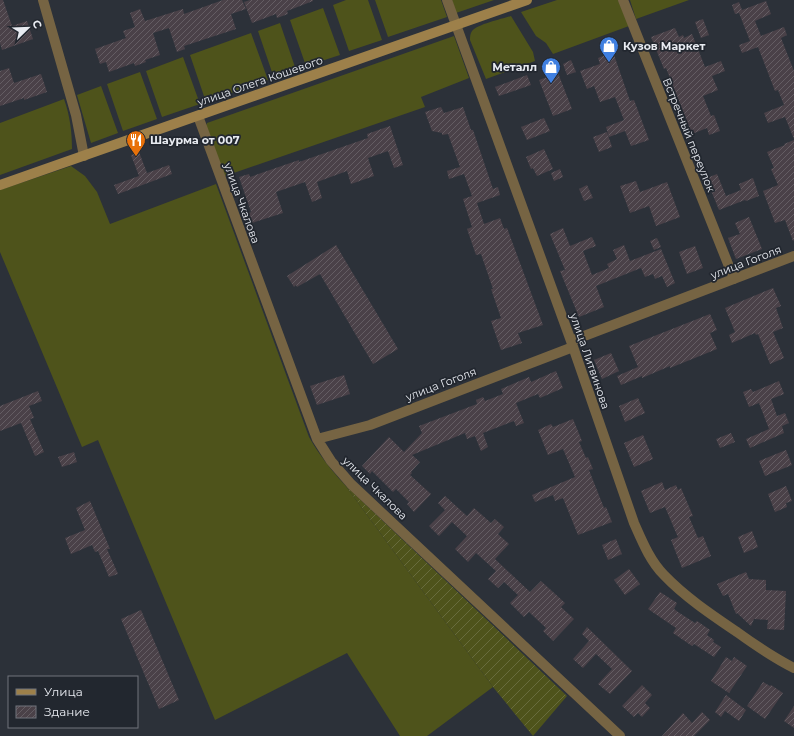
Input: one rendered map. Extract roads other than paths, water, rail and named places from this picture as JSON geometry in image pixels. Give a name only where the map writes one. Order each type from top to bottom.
[{"type":"main road","name":"улица Олега Кошевого","points":[[0,185],[527,0]]},
{"type":"street","points":[[42,0],[76,115],[84,156]]},
{"type":"street","name":"улица Литвинова","points":[[447,0],[642,542],[652,559],[665,576],[708,612],[794,668]]},
{"type":"street","name":"Встречный переулок","points":[[623,0],[734,279]]},
{"type":"street","name":"улица Чкалова","points":[[198,116],[316,439],[331,461],[351,484],[620,736]]},
{"type":"street","name":"улица Гоголя","points":[[316,439],[370,425],[794,256]]},
{"type":"place","name":"Кузов Маркет","points":[[609,63]]},
{"type":"place","name":"Металл","points":[[551,84]]},
{"type":"place","name":"Шаурма от 007","points":[[136,157]]}]
